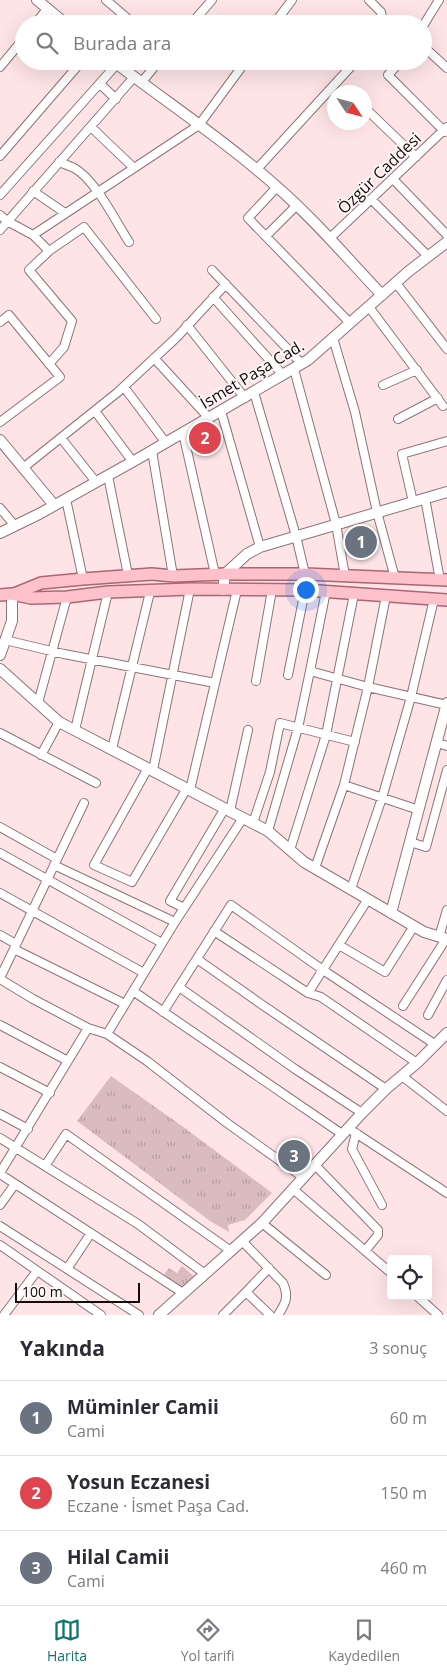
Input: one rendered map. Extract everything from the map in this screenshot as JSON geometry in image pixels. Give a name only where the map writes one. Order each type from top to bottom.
[{"type":"main road","points":[[0,595],[12,594],[41,584],[83,578],[128,575],[305,574],[444,580]]},
{"type":"main road","points":[[12,594],[31,598],[67,597],[108,592],[150,592],[190,589],[305,590],[447,600]]},
{"type":"street","points":[[106,0],[124,15]]},
{"type":"street","points":[[199,15],[212,0]]},
{"type":"street","points":[[281,15],[292,0]]},
{"type":"street","points":[[369,0],[381,12],[382,15]]},
{"type":"street","points":[[430,15],[439,0]]},
{"type":"street","points":[[38,15],[43,3],[56,15]]},
{"type":"street","points":[[0,67],[15,49]]},
{"type":"street","points":[[432,54],[447,68]]},
{"type":"street","points":[[0,156],[74,70]]},
{"type":"street","points":[[0,195],[100,84],[110,70]]},
{"type":"street","points":[[124,70],[257,170],[298,205],[382,295]]},
{"type":"street","points":[[0,230],[116,99],[149,70]]},
{"type":"street","points":[[33,235],[199,125],[239,70]]},
{"type":"street","points":[[257,170],[348,70]]},
{"type":"street","points":[[393,70],[388,75],[446,130]]},
{"type":"street","points":[[100,84],[116,99]]},
{"type":"street","points":[[372,115],[416,157]]},
{"type":"street","points":[[90,127],[134,168]]},
{"type":"street","name":"Özgür Caddesi","points":[[329,239],[446,130]]},
{"type":"street","points":[[59,162],[75,168],[86,177],[98,192],[129,242]]},
{"type":"street","points":[[393,179],[446,242]]},
{"type":"street","points":[[277,187],[248,218],[350,323]]},
{"type":"street","points":[[33,191],[65,213]]},
{"type":"street","points":[[372,200],[428,256]]},
{"type":"street","points":[[266,236],[298,205]]},
{"type":"street","points":[[0,215],[7,221],[33,235],[49,251]]},
{"type":"street","points":[[50,364],[64,348],[72,321],[29,270],[49,251],[84,227],[156,319]]},
{"type":"street","name":"İsmet Paşa Cad.","points":[[0,533],[54,506],[133,462],[298,366],[446,242]]},
{"type":"street","points":[[212,270],[298,366],[336,524],[345,576]]},
{"type":"street","points":[[396,283],[447,349]]},
{"type":"street","points":[[23,468],[124,387],[226,284]]},
{"type":"street","points":[[213,297],[283,375]]},
{"type":"street","points":[[369,307],[444,406]]},
{"type":"street","points":[[0,322],[8,314],[60,377],[0,422]]},
{"type":"street","points":[[187,325],[245,398]]},
{"type":"street","points":[[333,338],[355,412],[394,578]]},
{"type":"street","points":[[154,358],[209,418]]},
{"type":"street","points":[[383,385],[416,370]]},
{"type":"street","points":[[124,387],[166,443]]},
{"type":"street","points":[[254,392],[296,536],[305,574]]},
{"type":"street","points":[[398,419],[438,398]]},
{"type":"street","points":[[95,411],[133,462]]},
{"type":"street","points":[[222,411],[260,547]]},
{"type":"street","points":[[183,433],[223,590]]},
{"type":"street","points":[[61,438],[96,482]]},
{"type":"street","points":[[0,440],[54,506]]},
{"type":"street","points":[[413,502],[402,454],[447,442]]},
{"type":"street","points":[[152,451],[173,576]]},
{"type":"street","points":[[108,476],[128,575]]},
{"type":"street","points":[[220,574],[260,547],[447,492]]},
{"type":"street","points":[[425,498],[444,580]]},
{"type":"street","points":[[66,499],[83,578]]},
{"type":"street","points":[[0,508],[15,526]]},
{"type":"street","points":[[190,589],[173,675],[150,769],[94,865],[132,882],[189,789],[238,590],[240,574],[238,562]]},
{"type":"street","points":[[256,681],[272,590]]},
{"type":"street","points":[[288,675],[305,590]]},
{"type":"street","points":[[268,831],[298,728],[326,591]]},
{"type":"street","points":[[75,730],[108,592]]},
{"type":"street","points":[[112,749],[150,592]]},
{"type":"street","points":[[0,655],[12,621],[12,594]]},
{"type":"street","points":[[290,850],[326,734],[354,594]]},
{"type":"street","points":[[315,868],[344,785],[368,687],[386,596]]},
{"type":"street","points":[[38,703],[67,597]]},
{"type":"street","points":[[351,889],[382,798],[411,697],[434,599]]},
{"type":"street","points":[[6,640],[215,683]]},
{"type":"street","points":[[0,669],[59,722],[268,831],[304,862],[424,932],[444,938]]},
{"type":"street","points":[[310,671],[368,687],[447,704],[442,744],[419,810],[391,913]]},
{"type":"street","points":[[42,755],[59,722]]},
{"type":"street","points":[[253,823],[270,772],[280,723],[355,742]]},
{"type":"street","points":[[184,908],[170,901],[228,810],[248,730]]},
{"type":"street","points":[[0,734],[96,783]]},
{"type":"street","points":[[410,842],[426,847],[447,770]]},
{"type":"street","points":[[344,785],[419,810]]},
{"type":"street","points":[[84,803],[0,979],[88,1028],[107,1034],[147,1061],[227,1123],[304,1178]]},
{"type":"street","points":[[107,1034],[175,922],[243,818]]},
{"type":"street","points":[[0,827],[55,862],[175,922]]},
{"type":"street","points":[[0,853],[162,943]]},
{"type":"street","points":[[0,893],[144,973]]},
{"type":"street","points":[[308,993],[368,900]]},
{"type":"street","points":[[163,1012],[231,905],[436,1045]]},
{"type":"street","points":[[403,1006],[444,938],[447,910]]},
{"type":"street","points":[[340,945],[385,972],[414,926]]},
{"type":"street","points":[[214,932],[308,993],[322,997],[417,1063]]},
{"type":"street","points":[[0,935],[15,946],[125,1004]]},
{"type":"street","points":[[197,959],[386,1089]]},
{"type":"street","points":[[428,1016],[447,980]]},
{"type":"street","points":[[179,987],[295,1069],[362,1113]]},
{"type":"street","points":[[133,990],[163,1012],[447,1193]]},
{"type":"street","points":[[0,1024],[68,1061]]},
{"type":"street","points":[[88,1028],[0,1173],[183,1293]]},
{"type":"street","points":[[159,1315],[262,1223],[349,1132],[362,1113],[446,1035]]},
{"type":"street","points":[[0,1068],[50,1093]]},
{"type":"street","points":[[402,1076],[447,1111]]},
{"type":"street","points":[[0,1114],[28,1129]]},
{"type":"street","points":[[349,1132],[352,1149],[382,1205]]},
{"type":"street","points":[[45,1166],[66,1134],[231,1251]]},
{"type":"street","points":[[0,1138],[138,1224],[205,1274]]},
{"type":"street","points":[[316,1165],[378,1230],[378,1235],[365,1251]]},
{"type":"street","points":[[0,1205],[15,1184]]},
{"type":"street","points":[[293,1189],[387,1270]]},
{"type":"street","points":[[262,1223],[326,1275]]},
{"type":"street","points":[[0,1226],[139,1315]]},
{"type":"street","points":[[67,1269],[91,1233]]},
{"type":"street","points":[[242,1241],[283,1282],[287,1291],[287,1299],[278,1315]]},
{"type":"street","points":[[0,1245],[101,1315]]},
{"type":"street","points":[[223,1315],[269,1268]]},
{"type":"street","points":[[4,1315],[37,1271]]},
{"type":"street","points":[[246,1292],[270,1315]]},
{"type":"street","points":[[421,1300],[438,1315]]},
{"type":"green space","points":[[111,1076],[272,1193],[245,1220],[228,1225],[229,1232],[210,1221],[77,1121]]},
{"type":"green space","points":[[182,1266],[196,1278],[181,1292],[161,1279],[169,1268],[177,1273]]},
{"type":"place","name":"Yosun Eczanesi","points":[[205,438]]},
{"type":"place","name":"Müminler Camii","points":[[361,542]]},
{"type":"place","name":"Hilal Camii","points":[[294,1156]]}]
